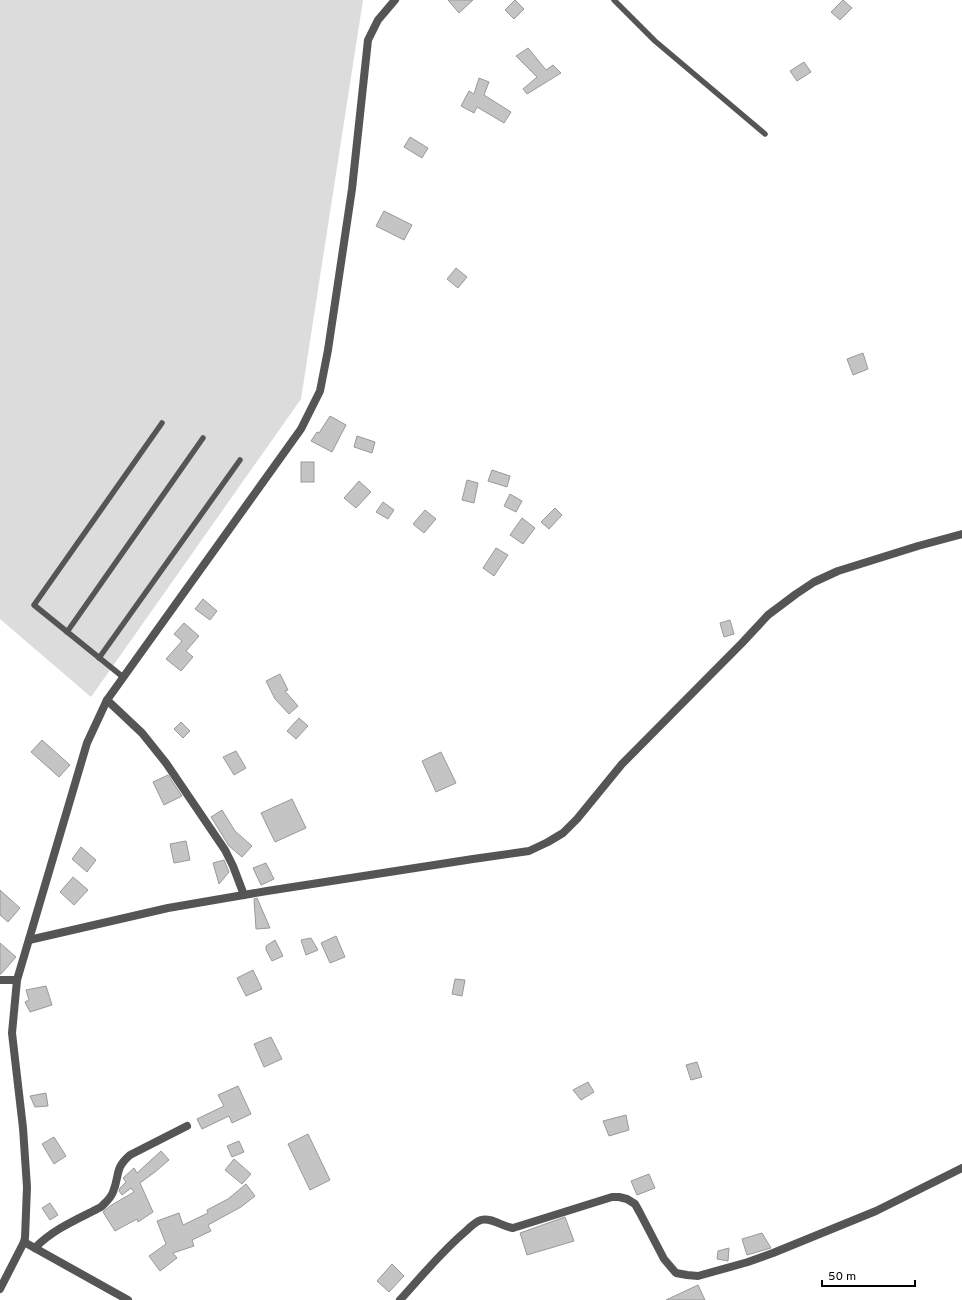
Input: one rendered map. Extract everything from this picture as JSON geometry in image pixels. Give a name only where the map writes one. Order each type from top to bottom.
[{"type":"street","points":[[0,1289],[24,1242],[27,1187],[23,1128],[12,1033],[17,980],[87,743],[107,700],[301,429],[320,391],[328,350],[352,188],[368,40],[378,20],[395,0]]},
{"type":"street","points":[[29,940],[168,908],[457,861],[529,851],[548,842],[563,832],[577,819],[622,764],[768,615],[796,594],[814,582],[838,571],[962,534]]},
{"type":"street","points":[[107,700],[142,734],[166,763],[225,850],[244,895]]},
{"type":"street","points":[[0,980],[17,980]]},
{"type":"street","points":[[35,1248],[52,1233],[101,1207],[107,1202],[113,1193],[118,1168],[130,1155],[170,1136],[187,1126]]},
{"type":"street","points":[[400,1300],[457,1238],[481,1220],[491,1221],[513,1228],[612,1197],[627,1199],[634,1204],[640,1213],[664,1259],[670,1266],[676,1272],[698,1276],[767,1256],[876,1211],[962,1168]]},
{"type":"street","points":[[24,1242],[128,1300]]},
{"type":"lane","points":[[614,0],[655,41],[764,134]]},
{"type":"lane","points":[[123,677],[34,605],[162,423]]},
{"type":"lane","points":[[67,632],[203,438]]},
{"type":"lane","points":[[99,658],[240,460]]},
{"type":"shaded area","points":[[0,0],[363,0],[301,399],[91,697],[0,619]]},
{"type":"building","points":[[448,0],[473,0],[459,13]]},
{"type":"building","points":[[515,0],[524,9],[514,19],[505,10]]},
{"type":"building","points":[[843,0],[852,8],[840,20],[831,12]]},
{"type":"building","points":[[528,48],[546,70],[553,65],[561,73],[527,94],[523,89],[537,77],[516,56]]},
{"type":"building","points":[[804,62],[811,72],[797,81],[790,71]]},
{"type":"building","points":[[479,78],[489,82],[484,95],[511,112],[504,123],[477,107],[474,113],[461,106],[469,91],[474,94]]},
{"type":"building","points":[[410,137],[428,148],[422,158],[404,147]]},
{"type":"building","points":[[384,211],[412,225],[404,240],[376,226]]},
{"type":"building","points":[[456,268],[467,277],[458,288],[447,279]]},
{"type":"building","points":[[863,353],[868,369],[853,375],[847,359]]},
{"type":"building","points":[[330,416],[346,425],[332,452],[311,441],[317,432],[319,433]]},
{"type":"building","points":[[357,436],[375,442],[372,453],[354,447]]},
{"type":"building","points":[[301,462],[314,462],[314,482],[301,482]]},
{"type":"building","points":[[492,470],[510,476],[507,487],[488,481]]},
{"type":"building","points":[[467,480],[478,483],[474,503],[462,500]]},
{"type":"building","points":[[359,481],[371,492],[356,508],[344,498]]},
{"type":"building","points":[[510,494],[522,501],[516,512],[504,506]]},
{"type":"building","points":[[383,502],[394,510],[388,519],[376,512]]},
{"type":"building","points":[[555,508],[562,515],[549,529],[541,522]]},
{"type":"building","points":[[425,510],[436,519],[424,533],[413,524]]},
{"type":"building","points":[[522,518],[535,528],[523,544],[510,535]]},
{"type":"building","points":[[496,548],[508,555],[494,576],[483,568]]},
{"type":"building","points":[[203,599],[217,611],[210,620],[195,609]]},
{"type":"building","points":[[730,620],[734,634],[724,637],[720,623]]},
{"type":"building","points":[[184,623],[199,636],[186,651],[193,657],[181,671],[166,659],[182,641],[174,634]]},
{"type":"building","points":[[280,674],[288,690],[285,691],[298,706],[289,714],[275,699],[266,681]]},
{"type":"building","points":[[299,718],[308,726],[296,739],[287,731]]},
{"type":"building","points":[[181,722],[190,731],[183,738],[174,729]]},
{"type":"building","points":[[42,740],[70,765],[59,777],[31,752]]},
{"type":"building","points":[[236,751],[246,768],[234,775],[223,757]]},
{"type":"building","points":[[441,752],[456,783],[436,792],[422,761]]},
{"type":"building","points":[[168,775],[182,796],[164,805],[153,782]]},
{"type":"building","points":[[292,799],[306,828],[275,842],[261,813]]},
{"type":"building","points":[[222,810],[235,831],[252,846],[242,857],[229,846],[211,817]]},
{"type":"building","points":[[186,841],[190,860],[174,863],[170,844]]},
{"type":"building","points":[[81,847],[96,860],[87,872],[72,859]]},
{"type":"building","points":[[224,860],[229,872],[219,884],[213,863]]},
{"type":"building","points":[[266,863],[274,879],[261,885],[253,868]]},
{"type":"building","points":[[73,877],[88,890],[74,905],[60,892]]},
{"type":"building","points":[[0,890],[20,908],[8,922],[0,915]]},
{"type":"building","points":[[257,898],[270,928],[256,929],[254,899]]},
{"type":"building","points":[[336,936],[345,957],[330,963],[321,943]]},
{"type":"building","points":[[311,938],[318,950],[306,955],[301,940]]},
{"type":"building","points":[[275,940],[283,956],[272,961],[266,950],[266,946]]},
{"type":"building","points":[[0,943],[16,957],[1,974],[0,974]]},
{"type":"building","points":[[253,970],[262,989],[246,996],[237,978]]},
{"type":"building","points":[[455,979],[465,980],[462,996],[452,994]]},
{"type":"building","points":[[46,986],[52,1005],[30,1012],[25,1002],[29,1000],[26,990]]},
{"type":"building","points":[[271,1037],[282,1059],[264,1067],[254,1044]]},
{"type":"building","points":[[697,1062],[702,1077],[691,1080],[686,1065]]},
{"type":"building","points":[[588,1082],[594,1092],[581,1100],[573,1090]]},
{"type":"building","points":[[238,1086],[251,1114],[232,1123],[229,1116],[202,1129],[197,1119],[224,1106],[218,1095]]},
{"type":"building","points":[[46,1093],[48,1106],[35,1107],[30,1096]]},
{"type":"building","points":[[626,1115],[629,1130],[609,1136],[603,1121]]},
{"type":"building","points":[[308,1134],[330,1180],[310,1190],[288,1144]]},
{"type":"building","points":[[54,1137],[66,1156],[54,1164],[42,1144]]},
{"type":"building","points":[[239,1141],[244,1152],[232,1157],[227,1146]]},
{"type":"building","points":[[161,1151],[169,1160],[140,1183],[153,1212],[138,1222],[137,1219],[115,1231],[103,1212],[110,1206],[134,1192],[131,1188],[122,1195],[119,1191],[126,1182],[123,1178],[134,1168],[137,1173]]},
{"type":"building","points":[[234,1159],[251,1174],[242,1184],[225,1170]]},
{"type":"building","points":[[649,1174],[655,1188],[637,1195],[631,1181]]},
{"type":"building","points":[[246,1184],[255,1196],[241,1207],[208,1225],[211,1231],[192,1240],[194,1246],[173,1253],[177,1258],[160,1271],[149,1256],[166,1244],[157,1221],[179,1213],[183,1225],[208,1213],[207,1210],[228,1199]]},
{"type":"building","points":[[50,1203],[58,1215],[50,1220],[42,1208]]},
{"type":"building","points":[[565,1217],[574,1241],[527,1255],[520,1233]]},
{"type":"building","points":[[762,1233],[771,1248],[747,1255],[742,1239]]},
{"type":"building","points":[[729,1248],[728,1261],[717,1259],[718,1251]]},
{"type":"building","points":[[392,1264],[404,1276],[389,1292],[377,1281]]},
{"type":"building","points":[[698,1285],[705,1300],[666,1300]]}]
